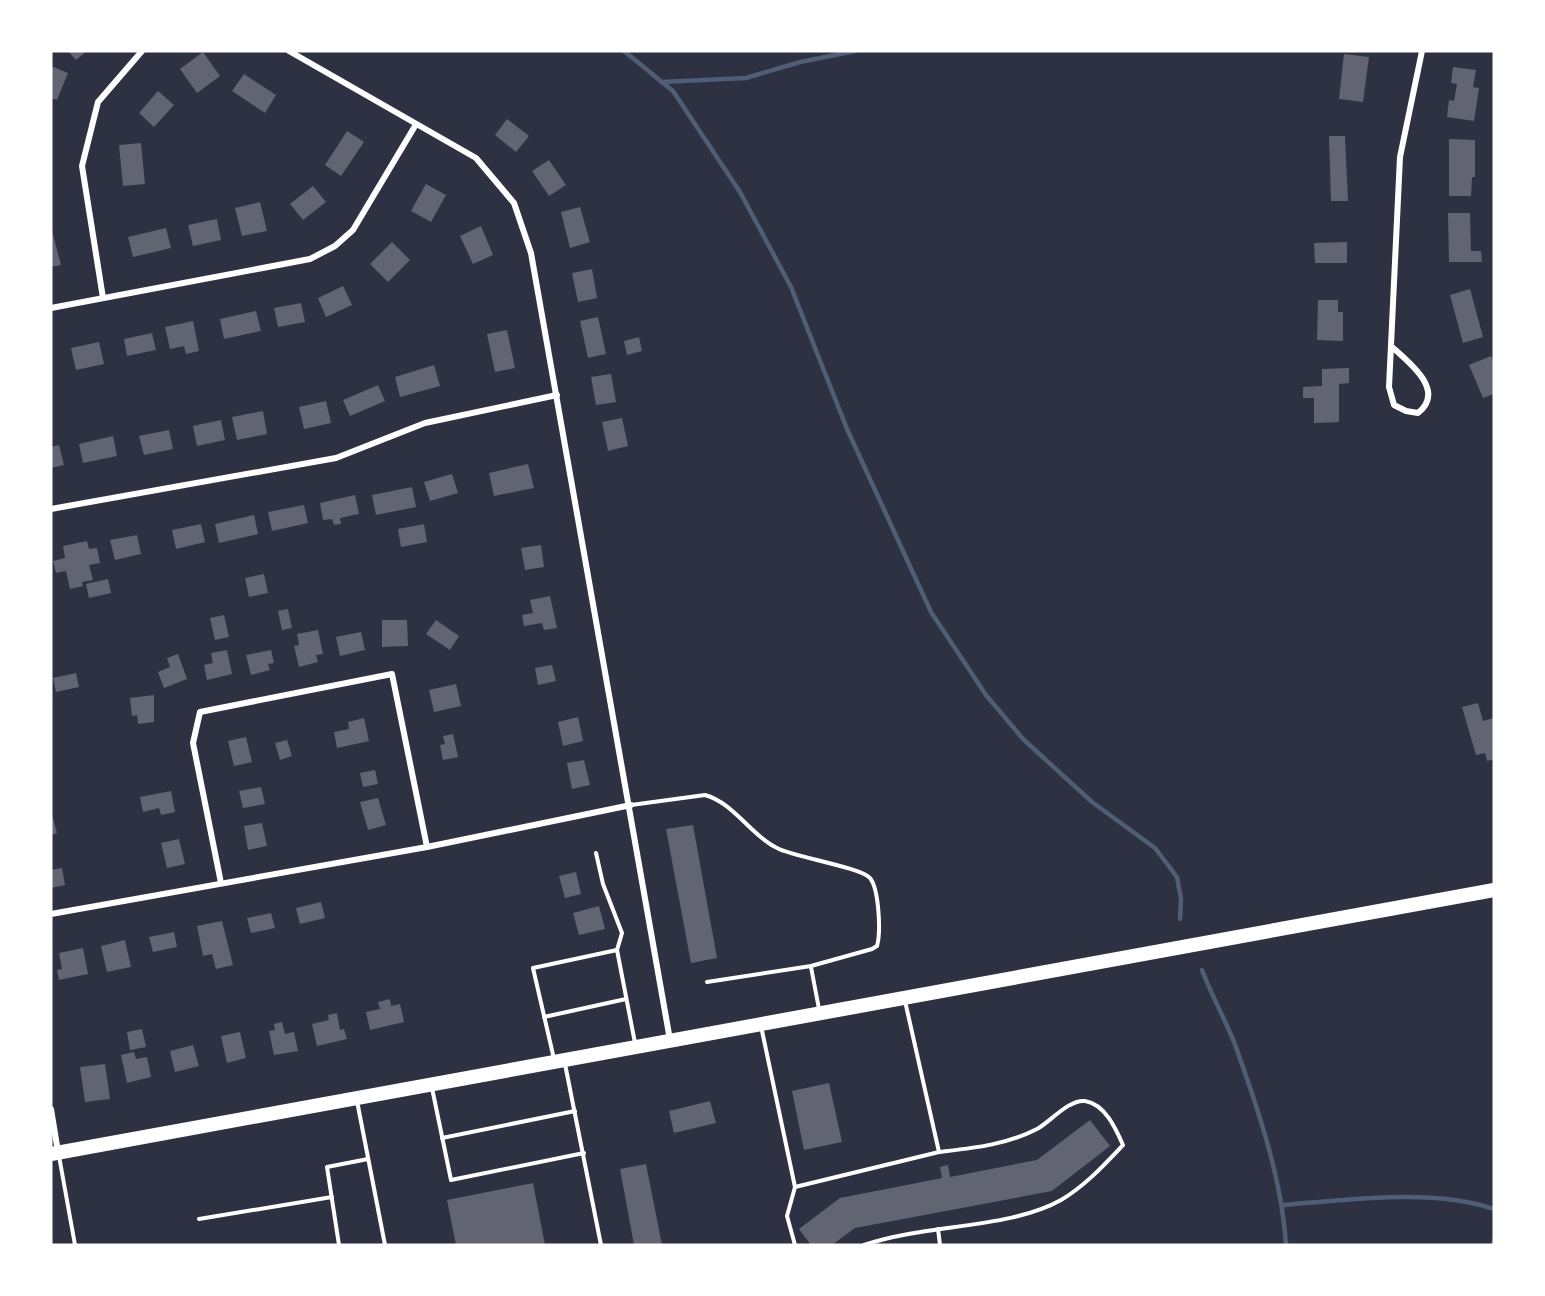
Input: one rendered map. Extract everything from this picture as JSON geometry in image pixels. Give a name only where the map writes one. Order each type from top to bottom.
[{"type":"main road","points":[[55,1153],[1494,890]]},
{"type":"street","points":[[103,298],[82,166],[98,102],[142,51]]},
{"type":"street","points":[[289,51],[415,126],[476,159],[514,203],[531,253],[631,804],[670,1041]]},
{"type":"street","points":[[1392,347],[1423,378],[1430,394],[1428,405],[1418,413],[1406,411],[1394,405],[1389,387],[1400,158],[1422,51]]},
{"type":"street","points":[[51,308],[310,259],[335,246],[353,230],[415,126]]},
{"type":"street","points":[[51,509],[336,458],[425,423],[557,395]]},
{"type":"street","points":[[222,883],[193,743],[200,712],[392,674],[427,847]]},
{"type":"street","points":[[51,914],[427,847],[631,804]]},
{"type":"street","points":[[51,1108],[55,1153]]},
{"type":"lane","points":[[631,804],[705,795],[716,798],[766,842],[779,849],[869,876],[874,884],[879,937],[877,946],[811,966],[707,982]]},
{"type":"lane","points":[[596,853],[603,884],[622,933],[616,950],[636,1047]]},
{"type":"lane","points":[[602,1245],[575,1111],[544,1017],[533,968],[616,950]]},
{"type":"lane","points":[[811,966],[820,1013]]},
{"type":"lane","points":[[904,998],[939,1152]]},
{"type":"lane","points":[[544,1017],[626,999]]},
{"type":"lane","points":[[760,1024],[795,1187],[788,1216],[795,1245]]},
{"type":"lane","points":[[431,1084],[451,1180],[584,1153]]},
{"type":"lane","points":[[357,1099],[385,1245]]},
{"type":"lane","points":[[795,1187],[939,1152],[1006,1142],[1038,1129],[1075,1102],[1085,1101],[1099,1109],[1114,1125],[1123,1145],[1079,1188],[1046,1207],[992,1220],[891,1236],[864,1245]]},
{"type":"lane","points":[[442,1138],[575,1111]]},
{"type":"lane","points":[[55,1153],[75,1245]]},
{"type":"lane","points":[[339,1245],[327,1167],[368,1159]]},
{"type":"lane","points":[[200,1219],[332,1197]]},
{"type":"lane","points":[[938,1229],[940,1245]]},
{"type":"building","points":[[68,51],[87,51],[76,60]]},
{"type":"building","points":[[203,52],[220,76],[197,93],[180,69]]},
{"type":"building","points":[[1344,54],[1369,57],[1363,102],[1339,99]]},
{"type":"building","points":[[51,66],[68,73],[57,100],[51,98]]},
{"type":"building","points":[[1453,67],[1476,70],[1473,87],[1479,88],[1474,121],[1447,117],[1449,100],[1454,101],[1457,84],[1451,83]]},
{"type":"building","points":[[244,74],[276,95],[265,113],[232,91]]},
{"type":"building","points":[[158,91],[174,105],[154,127],[139,113]]},
{"type":"building","points":[[507,119],[529,136],[516,152],[495,135]]},
{"type":"building","points":[[347,131],[364,142],[341,176],[325,165]]},
{"type":"building","points":[[1329,136],[1345,136],[1348,201],[1331,201]]},
{"type":"building","points":[[1449,139],[1475,140],[1475,177],[1472,177],[1471,196],[1449,196]]},
{"type":"building","points":[[141,143],[145,184],[123,186],[119,145]]},
{"type":"building","points":[[549,160],[566,185],[549,196],[532,171]]},
{"type":"building","points":[[426,184],[446,195],[431,222],[411,211]]},
{"type":"building","points":[[313,186],[326,202],[303,220],[290,204]]},
{"type":"building","points":[[260,202],[267,231],[242,236],[235,208]]},
{"type":"building","points":[[580,207],[590,242],[570,248],[561,212]]},
{"type":"building","points":[[1448,213],[1470,213],[1471,251],[1481,251],[1482,262],[1449,262]]},
{"type":"building","points":[[217,219],[221,240],[193,246],[188,225]]},
{"type":"building","points":[[481,226],[493,255],[473,264],[460,236]]},
{"type":"building","points":[[51,227],[61,265],[51,267]]},
{"type":"building","points":[[166,228],[171,248],[133,257],[128,237]]},
{"type":"building","points":[[392,242],[410,260],[388,282],[370,264]]},
{"type":"building","points":[[1347,242],[1347,263],[1315,263],[1314,243]]},
{"type":"building","points":[[592,269],[597,298],[578,302],[572,273]]},
{"type":"building","points":[[343,286],[352,305],[326,317],[318,298]]},
{"type":"building","points":[[1470,289],[1483,337],[1463,343],[1450,295]]},
{"type":"building","points":[[1318,300],[1338,300],[1338,312],[1343,312],[1343,341],[1317,340]]},
{"type":"building","points":[[301,303],[305,322],[278,327],[274,308]]},
{"type":"building","points":[[256,311],[261,331],[224,339],[220,319]]},
{"type":"building","points":[[598,317],[606,354],[588,358],[580,321]]},
{"type":"building","points":[[193,321],[199,351],[186,354],[184,346],[170,349],[165,327]]},
{"type":"building","points":[[507,330],[515,368],[495,372],[487,334]]},
{"type":"building","points":[[152,333],[156,350],[127,356],[124,339]]},
{"type":"building","points":[[639,337],[642,351],[627,355],[624,341]]},
{"type":"building","points":[[99,342],[104,364],[76,370],[71,348]]},
{"type":"building","points":[[1491,356],[1494,362],[1494,394],[1483,398],[1469,365]]},
{"type":"building","points":[[434,365],[440,386],[400,397],[395,377]]},
{"type":"building","points":[[1349,368],[1349,383],[1339,384],[1339,422],[1314,423],[1314,398],[1303,398],[1303,387],[1322,386],[1322,369]]},
{"type":"building","points":[[611,374],[616,402],[596,405],[591,377]]},
{"type":"building","points":[[378,385],[385,401],[350,416],[343,400]]},
{"type":"building","points":[[326,401],[331,423],[304,429],[299,407]]},
{"type":"building","points":[[263,411],[267,434],[237,440],[232,417]]},
{"type":"building","points":[[622,418],[628,446],[608,451],[602,422]]},
{"type":"building","points":[[221,420],[225,440],[197,446],[193,426]]},
{"type":"building","points":[[169,430],[173,449],[144,455],[139,436]]},
{"type":"building","points":[[113,436],[117,456],[83,463],[79,444]]},
{"type":"building","points":[[59,445],[64,465],[51,468],[51,447]]},
{"type":"building","points":[[528,464],[534,488],[494,496],[489,473]]},
{"type":"building","points":[[452,474],[458,493],[430,501],[424,482]]},
{"type":"building","points":[[412,487],[416,507],[376,515],[372,495]]},
{"type":"building","points":[[355,495],[359,514],[340,518],[341,524],[334,525],[332,519],[323,520],[320,503]]},
{"type":"building","points":[[304,505],[308,523],[272,531],[268,512]]},
{"type":"building","points":[[254,515],[258,534],[219,543],[215,524]]},
{"type":"building","points":[[201,524],[205,542],[176,549],[172,530]]},
{"type":"building","points":[[424,524],[427,542],[401,547],[398,529]]},
{"type":"building","points":[[137,535],[141,554],[115,560],[110,540]]},
{"type":"building","points":[[87,541],[89,549],[97,548],[100,563],[89,565],[93,580],[82,582],[83,586],[70,589],[66,571],[56,573],[53,561],[65,558],[63,546]]},
{"type":"building","points":[[541,545],[544,567],[525,570],[521,548]]},
{"type":"building","points":[[264,574],[268,593],[249,597],[245,578]]},
{"type":"building","points":[[108,579],[111,593],[89,598],[86,584]]},
{"type":"building","points":[[550,596],[557,628],[544,630],[542,623],[524,626],[522,615],[533,613],[530,600]]},
{"type":"building","points":[[288,609],[292,628],[282,630],[278,611]]},
{"type":"building","points":[[224,615],[229,637],[215,640],[210,618]]},
{"type":"building","points":[[382,620],[407,620],[408,646],[382,647]]},
{"type":"building","points":[[436,620],[459,636],[450,650],[426,634]]},
{"type":"building","points":[[318,630],[323,654],[316,655],[318,662],[299,667],[294,646],[299,645],[297,634]]},
{"type":"building","points":[[361,632],[365,650],[340,656],[336,637]]},
{"type":"building","points":[[227,650],[232,674],[207,680],[204,665],[213,663],[211,653]]},
{"type":"building","points":[[271,650],[274,663],[268,664],[270,670],[251,675],[246,655]]},
{"type":"building","points":[[178,654],[187,679],[164,688],[158,672],[170,667],[167,658]]},
{"type":"building","points":[[552,665],[556,681],[538,685],[535,668]]},
{"type":"building","points":[[76,673],[79,687],[56,692],[53,678]]},
{"type":"building","points":[[456,684],[461,706],[434,712],[429,690]]},
{"type":"building","points":[[154,695],[154,722],[138,724],[137,715],[132,716],[130,698]]},
{"type":"building","points":[[1478,703],[1483,721],[1494,718],[1494,759],[1487,761],[1485,753],[1476,755],[1462,707]]},
{"type":"building","points":[[578,717],[583,741],[563,746],[558,722]]},
{"type":"building","points":[[364,718],[369,741],[337,748],[334,732],[349,729],[348,722]]},
{"type":"building","points":[[453,734],[458,757],[443,760],[440,745],[445,744],[443,736]]},
{"type":"building","points":[[246,737],[252,762],[234,766],[228,741]]},
{"type":"building","points":[[287,740],[292,756],[280,760],[275,743]]},
{"type":"building","points":[[584,760],[590,785],[572,789],[567,763]]},
{"type":"building","points":[[375,770],[378,784],[363,787],[360,773]]},
{"type":"building","points":[[261,787],[265,804],[243,808],[239,791]]},
{"type":"building","points":[[171,791],[175,812],[161,815],[159,808],[143,812],[140,797]]},
{"type":"building","points":[[378,798],[386,825],[368,830],[360,802]]},
{"type":"building","points":[[51,811],[57,833],[51,835]]},
{"type":"building","points":[[262,823],[267,846],[248,850],[244,826]]},
{"type":"building","points":[[693,825],[717,958],[691,963],[666,829]]},
{"type":"building","points":[[179,839],[185,864],[167,868],[161,843]]},
{"type":"building","points":[[62,868],[65,885],[51,888],[51,870]]},
{"type":"building","points":[[576,872],[581,894],[565,898],[559,876]]},
{"type":"building","points":[[321,902],[325,918],[300,924],[296,908]]},
{"type":"building","points":[[599,906],[605,929],[579,935],[573,913]]},
{"type":"building","points":[[271,913],[275,928],[251,933],[247,918]]},
{"type":"building","points":[[222,921],[233,965],[216,969],[212,954],[203,956],[197,926]]},
{"type":"building","points":[[174,932],[177,947],[153,952],[149,937]]},
{"type":"building","points":[[125,940],[131,967],[107,972],[101,946]]},
{"type":"building","points":[[83,948],[88,974],[59,980],[57,970],[62,969],[59,953]]},
{"type":"building","points":[[390,999],[391,1006],[400,1004],[404,1022],[370,1030],[366,1012],[380,1009],[378,1002]]},
{"type":"building","points":[[337,1013],[340,1030],[344,1029],[347,1039],[317,1046],[312,1024],[329,1020],[328,1015]]},
{"type":"building","points":[[282,1022],[285,1034],[294,1032],[298,1051],[274,1055],[269,1031],[275,1030],[274,1024]]},
{"type":"building","points":[[142,1029],[146,1047],[130,1050],[127,1032]]},
{"type":"building","points":[[240,1032],[246,1058],[227,1063],[221,1036]]},
{"type":"building","points":[[193,1045],[199,1066],[175,1072],[170,1051]]},
{"type":"building","points":[[134,1052],[136,1059],[147,1057],[151,1077],[127,1083],[121,1055]]},
{"type":"building","points":[[105,1064],[110,1099],[85,1102],[80,1067]]},
{"type":"building","points":[[829,1083],[842,1142],[804,1150],[792,1091]]},
{"type":"building","points":[[710,1101],[716,1123],[674,1133],[669,1111]]},
{"type":"building","points":[[1090,1120],[1110,1146],[1052,1191],[855,1228],[832,1245],[811,1245],[799,1229],[840,1198],[942,1178],[940,1167],[948,1165],[950,1177],[1037,1160]]},
{"type":"building","points":[[646,1164],[662,1245],[634,1245],[620,1169]]},
{"type":"building","points":[[533,1183],[545,1245],[456,1245],[447,1200]]},
{"type":"waterway","points":[[624,51],[673,91],[740,192],[791,287],[847,429],[931,612],[986,695],[1023,739],[1092,802],[1155,848],[1177,877],[1181,899],[1180,919]]},
{"type":"waterway","points":[[661,82],[746,78],[800,62],[855,51]]},
{"type":"waterway","points":[[1202,970],[1233,1040],[1261,1122],[1275,1171],[1286,1245]]},
{"type":"waterway","points":[[1284,1205],[1417,1197],[1470,1203],[1494,1209]]},
{"type":"waterway","points":[[1493,1245],[1494,1240]]}]
